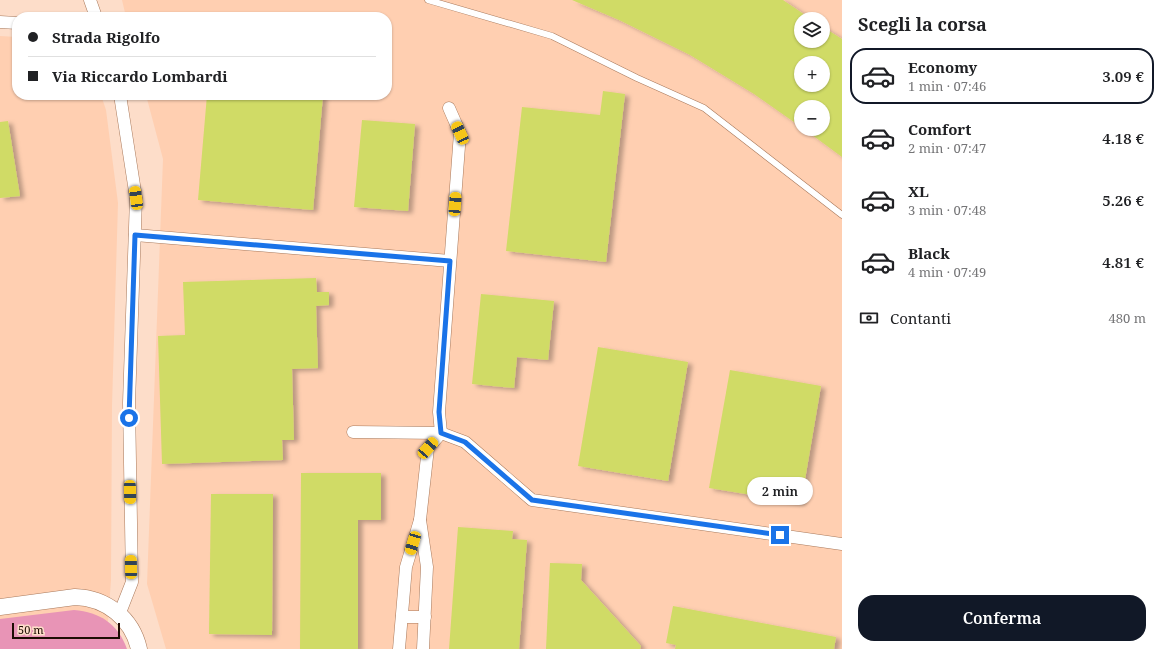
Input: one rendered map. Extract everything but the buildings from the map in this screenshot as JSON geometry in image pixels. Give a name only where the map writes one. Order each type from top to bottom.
[{"type":"street","points":[[90,0],[94,12]]},
{"type":"street","points":[[0,22],[12,23]]},
{"type":"street","points":[[119,614],[132,582],[129,403],[136,198],[121,100]]},
{"type":"street","points":[[399,649],[406,567],[420,520],[428,448],[441,433],[439,412],[460,133],[449,108]]},
{"type":"street","points":[[135,235],[450,261]]},
{"type":"street","points":[[353,432],[441,433],[465,442],[532,500],[842,544]]},
{"type":"street","points":[[420,520],[427,567],[423,649]]},
{"type":"street","points":[[0,607],[75,597],[87,598],[101,602],[119,614],[129,625],[135,634],[139,649]]},
{"type":"street","points":[[402,617],[425,617]]},
{"type":"lane","points":[[428,0],[552,36],[637,78],[704,108],[842,214]]},
{"type":"shaded area","points":[[122,0],[842,0],[842,649],[166,649],[147,584],[163,159],[147,100],[392,100],[392,12],[125,12]]},
{"type":"shaded area","points":[[0,36],[12,37],[12,100],[103,100],[106,110],[118,203],[112,406],[111,580],[106,649],[0,649]]},
{"type":"shaded area","points":[[74,610],[92,613],[107,621],[119,633],[127,649],[0,649],[0,619]]},
{"type":"route","points":[[129,418],[135,235],[450,261],[439,412],[441,433],[465,442],[532,500],[780,535]]}]
